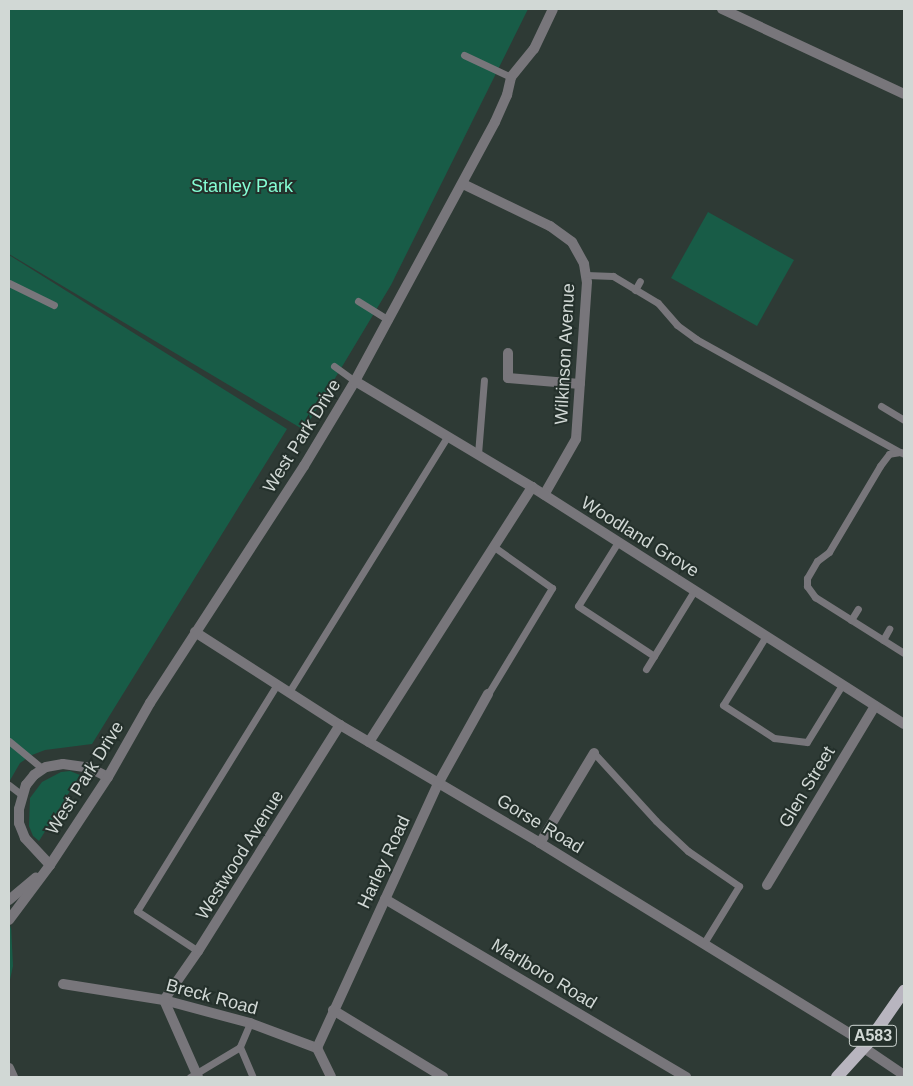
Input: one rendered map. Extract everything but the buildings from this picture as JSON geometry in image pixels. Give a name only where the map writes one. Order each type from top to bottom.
[{"type":"main road","name":"A583","points":[[838,1077],[865,1046],[904,991]]},
{"type":"street","name":"West Park Drive","points":[[9,920],[50,866],[108,777],[150,703],[304,466],[355,381],[495,122],[507,95],[511,77],[534,49],[553,9]]},
{"type":"street","points":[[722,9],[904,94]]},
{"type":"street","name":"Wilkinson Avenue","points":[[463,184],[550,226],[572,242],[584,264],[587,282],[576,439],[544,495]]},
{"type":"street","points":[[508,353],[508,378],[580,384]]},
{"type":"street","name":"Woodland Grove","points":[[355,381],[532,487],[904,724]]},
{"type":"street","points":[[369,742],[532,487]]},
{"type":"street","name":"Gorse Road","points":[[195,632],[340,725],[439,782],[704,943],[865,1046],[904,1075]]},
{"type":"street","name":"Harley Road","points":[[317,1048],[439,782],[488,694]]},
{"type":"street","name":"Glen Street","points":[[767,885],[875,706]]},
{"type":"street","name":"Westwood Avenue","points":[[164,1000],[198,951],[340,725]]},
{"type":"street","points":[[540,843],[594,753]]},
{"type":"street","points":[[50,866],[25,838],[19,823],[22,794],[26,785],[43,769],[63,764],[77,765],[108,777]]},
{"type":"street","name":"West Park Drive","points":[[9,900],[50,866]]},
{"type":"street","name":"Marlboro Road","points":[[385,899],[686,1077]]},
{"type":"street","name":"Breck Road","points":[[64,984],[164,1000],[250,1023],[317,1048]]},
{"type":"street","points":[[164,1000],[195,1076]]},
{"type":"street","points":[[333,1010],[443,1077]]},
{"type":"street","points":[[317,1048],[331,1077]]},
{"type":"street","points":[[9,1068],[13,1077]]},
{"type":"lane","points":[[464,55],[511,77]]},
{"type":"lane","points":[[586,275],[613,276],[658,303],[677,326],[696,339],[902,453]]},
{"type":"lane","points":[[635,290],[640,281]]},
{"type":"lane","points":[[9,283],[54,305]]},
{"type":"lane","points":[[358,301],[389,320]]},
{"type":"lane","points":[[334,366],[355,381]]},
{"type":"lane","points":[[478,454],[484,380]]},
{"type":"lane","points":[[881,406],[904,420]]},
{"type":"lane","points":[[289,692],[448,436]]},
{"type":"lane","points":[[902,453],[889,454],[880,466],[829,552],[818,561],[808,578],[807,586],[815,597],[904,653]]},
{"type":"lane","points":[[618,542],[578,606],[654,656]]},
{"type":"lane","points":[[488,694],[552,588],[494,547]]},
{"type":"lane","points":[[646,669],[694,591]]},
{"type":"lane","points":[[851,620],[858,609]]},
{"type":"lane","points":[[883,640],[889,629]]},
{"type":"lane","points":[[766,636],[723,705],[774,738],[807,742],[842,685]]},
{"type":"lane","points":[[198,951],[137,911],[277,684]]},
{"type":"lane","points":[[9,741],[43,769]]},
{"type":"lane","points":[[594,753],[656,821],[688,851],[739,886],[704,943]]},
{"type":"lane","points":[[9,784],[22,794]]},
{"type":"lane","points":[[195,1076],[240,1047],[250,1023]]},
{"type":"lane","points":[[240,1047],[253,1077]]},
{"type":"green space","name":"Stanley Park","points":[[9,9],[528,9],[391,285],[304,430],[9,254]]},
{"type":"green space","points":[[708,212],[794,260],[757,326],[671,278]]},
{"type":"green space","points":[[9,255],[287,429],[92,744],[45,750],[32,755],[20,763],[9,782]]},
{"type":"green space","points":[[70,771],[80,775],[39,841],[33,836],[29,826],[30,798],[42,782],[61,772]]},
{"type":"green space","points":[[11,925],[13,966],[9,984],[9,933]]}]
